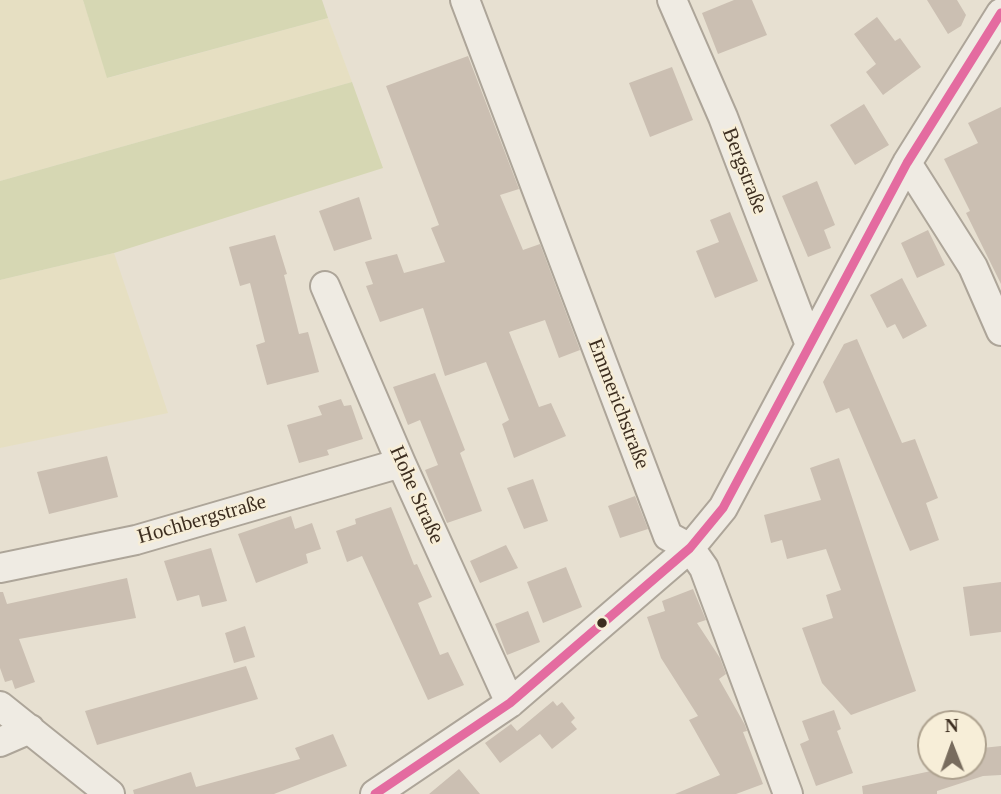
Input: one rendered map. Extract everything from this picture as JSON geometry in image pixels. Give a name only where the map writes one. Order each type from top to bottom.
[{"type":"street","name":"Emmerichstraße","points":[[465,0],[668,536],[690,548],[704,568],[788,794]]},
{"type":"street","name":"Bergstraße","points":[[672,0],[723,117],[810,345]]},
{"type":"street","points":[[374,794],[510,703],[690,548],[723,508],[907,163],[1001,12]]},
{"type":"street","points":[[907,163],[973,267],[1001,331]]},
{"type":"street","name":"Hohe Straße","points":[[326,286],[401,463],[510,703]]},
{"type":"street","name":"Hochbergstraße","points":[[0,568],[136,540],[401,463]]},
{"type":"street","points":[[0,706],[110,794]]},
{"type":"street","points":[[0,742],[30,729]]},
{"type":"shaded area","points":[[0,0],[83,0],[108,78],[328,18],[352,82],[0,181]]},
{"type":"shaded area","points":[[114,253],[168,413],[0,448],[0,280]]},
{"type":"green space","points":[[83,0],[322,0],[328,18],[107,78]]},
{"type":"green space","points":[[352,82],[383,168],[114,253],[0,280],[0,181]]},
{"type":"building","points":[[734,0],[752,0],[767,35],[718,54],[702,13]]},
{"type":"building","points":[[927,0],[957,0],[966,15],[961,26],[948,34]]},
{"type":"building","points":[[877,17],[895,41],[900,38],[921,67],[883,95],[866,72],[876,64],[854,34]]},
{"type":"building","points":[[468,56],[519,189],[500,195],[523,250],[540,244],[580,350],[559,358],[545,320],[509,332],[539,407],[551,403],[566,436],[514,458],[502,424],[509,420],[486,362],[445,376],[423,308],[380,322],[366,286],[373,284],[365,262],[397,254],[404,273],[445,262],[431,228],[439,225],[386,86]]},
{"type":"building","points":[[672,67],[693,120],[650,137],[629,83]]},
{"type":"building","points":[[864,104],[889,145],[855,165],[830,125]]},
{"type":"building","points":[[1001,107],[1001,284],[966,213],[970,211],[944,159],[978,143],[968,123]]},
{"type":"building","points":[[817,181],[835,225],[824,230],[831,248],[808,257],[782,196]]},
{"type":"building","points":[[359,197],[372,239],[334,251],[319,211]]},
{"type":"building","points":[[730,212],[758,281],[715,298],[696,251],[719,242],[710,220]]},
{"type":"building","points":[[928,230],[945,265],[917,278],[901,243]]},
{"type":"building","points":[[275,235],[287,274],[284,275],[299,334],[308,332],[319,372],[267,385],[256,345],[265,342],[250,283],[240,286],[229,247]]},
{"type":"building","points":[[902,278],[927,326],[903,339],[895,324],[887,328],[870,295]]},
{"type":"building","points":[[857,339],[902,443],[915,439],[938,498],[926,503],[939,540],[910,551],[849,408],[836,413],[823,382],[844,344]]},
{"type":"building","points":[[435,373],[465,450],[460,453],[482,511],[447,523],[425,470],[438,465],[420,420],[408,425],[393,387]]},
{"type":"building","points":[[341,399],[344,406],[351,405],[363,439],[327,450],[329,455],[299,463],[287,425],[322,415],[318,406]]},
{"type":"building","points":[[107,456],[118,497],[49,514],[37,472]]},
{"type":"building","points":[[839,458],[916,691],[851,715],[822,683],[802,628],[833,618],[826,595],[841,590],[826,549],[787,559],[782,540],[771,543],[764,515],[821,500],[810,468]]},
{"type":"building","points":[[533,479],[548,521],[524,529],[507,488]]},
{"type":"building","points":[[635,496],[648,529],[620,538],[608,506]]},
{"type":"building","points":[[391,507],[414,565],[417,564],[432,597],[418,603],[440,655],[448,652],[464,685],[428,700],[362,556],[347,562],[336,531],[356,524],[355,519]]},
{"type":"building","points":[[291,516],[295,529],[312,523],[321,549],[306,554],[308,563],[256,583],[238,534]]},
{"type":"building","points":[[506,545],[518,568],[480,583],[470,561]]},
{"type":"building","points":[[211,548],[227,601],[202,607],[199,595],[177,601],[164,561]]},
{"type":"building","points":[[566,567],[582,607],[543,623],[527,582]]},
{"type":"building","points":[[127,578],[136,618],[19,639],[35,682],[15,689],[12,680],[5,682],[0,668],[0,592],[3,592],[7,604]]},
{"type":"building","points":[[1001,582],[1001,632],[970,636],[963,587]]},
{"type":"building","points":[[693,589],[706,620],[697,623],[720,658],[726,674],[719,679],[745,725],[747,731],[743,732],[763,784],[736,794],[675,794],[720,775],[689,720],[698,716],[661,658],[647,617],[665,611],[662,601]]},
{"type":"building","points":[[528,611],[540,642],[507,655],[495,624]]},
{"type":"building","points":[[245,626],[255,657],[234,663],[225,633]]},
{"type":"building","points":[[246,666],[258,699],[97,745],[85,711]]},
{"type":"building","points":[[553,701],[557,706],[562,702],[575,718],[571,722],[577,729],[552,749],[540,734],[500,763],[485,743],[511,724],[517,731]]},
{"type":"building","points":[[834,710],[841,729],[837,731],[853,773],[816,786],[800,744],[809,740],[802,721]]},
{"type":"building","points":[[333,734],[347,766],[274,794],[134,794],[133,790],[191,772],[196,787],[300,759],[295,748]]},
{"type":"building","points":[[1001,746],[1001,775],[987,776],[987,748]]},
{"type":"building","points":[[459,769],[480,794],[429,794]]},
{"type":"building","points":[[917,774],[917,780],[971,780],[937,791],[937,794],[863,794],[862,786]]},
{"type":"transit line","points":[[375,794],[510,703],[690,548],[723,508],[907,163],[1001,13]]}]
